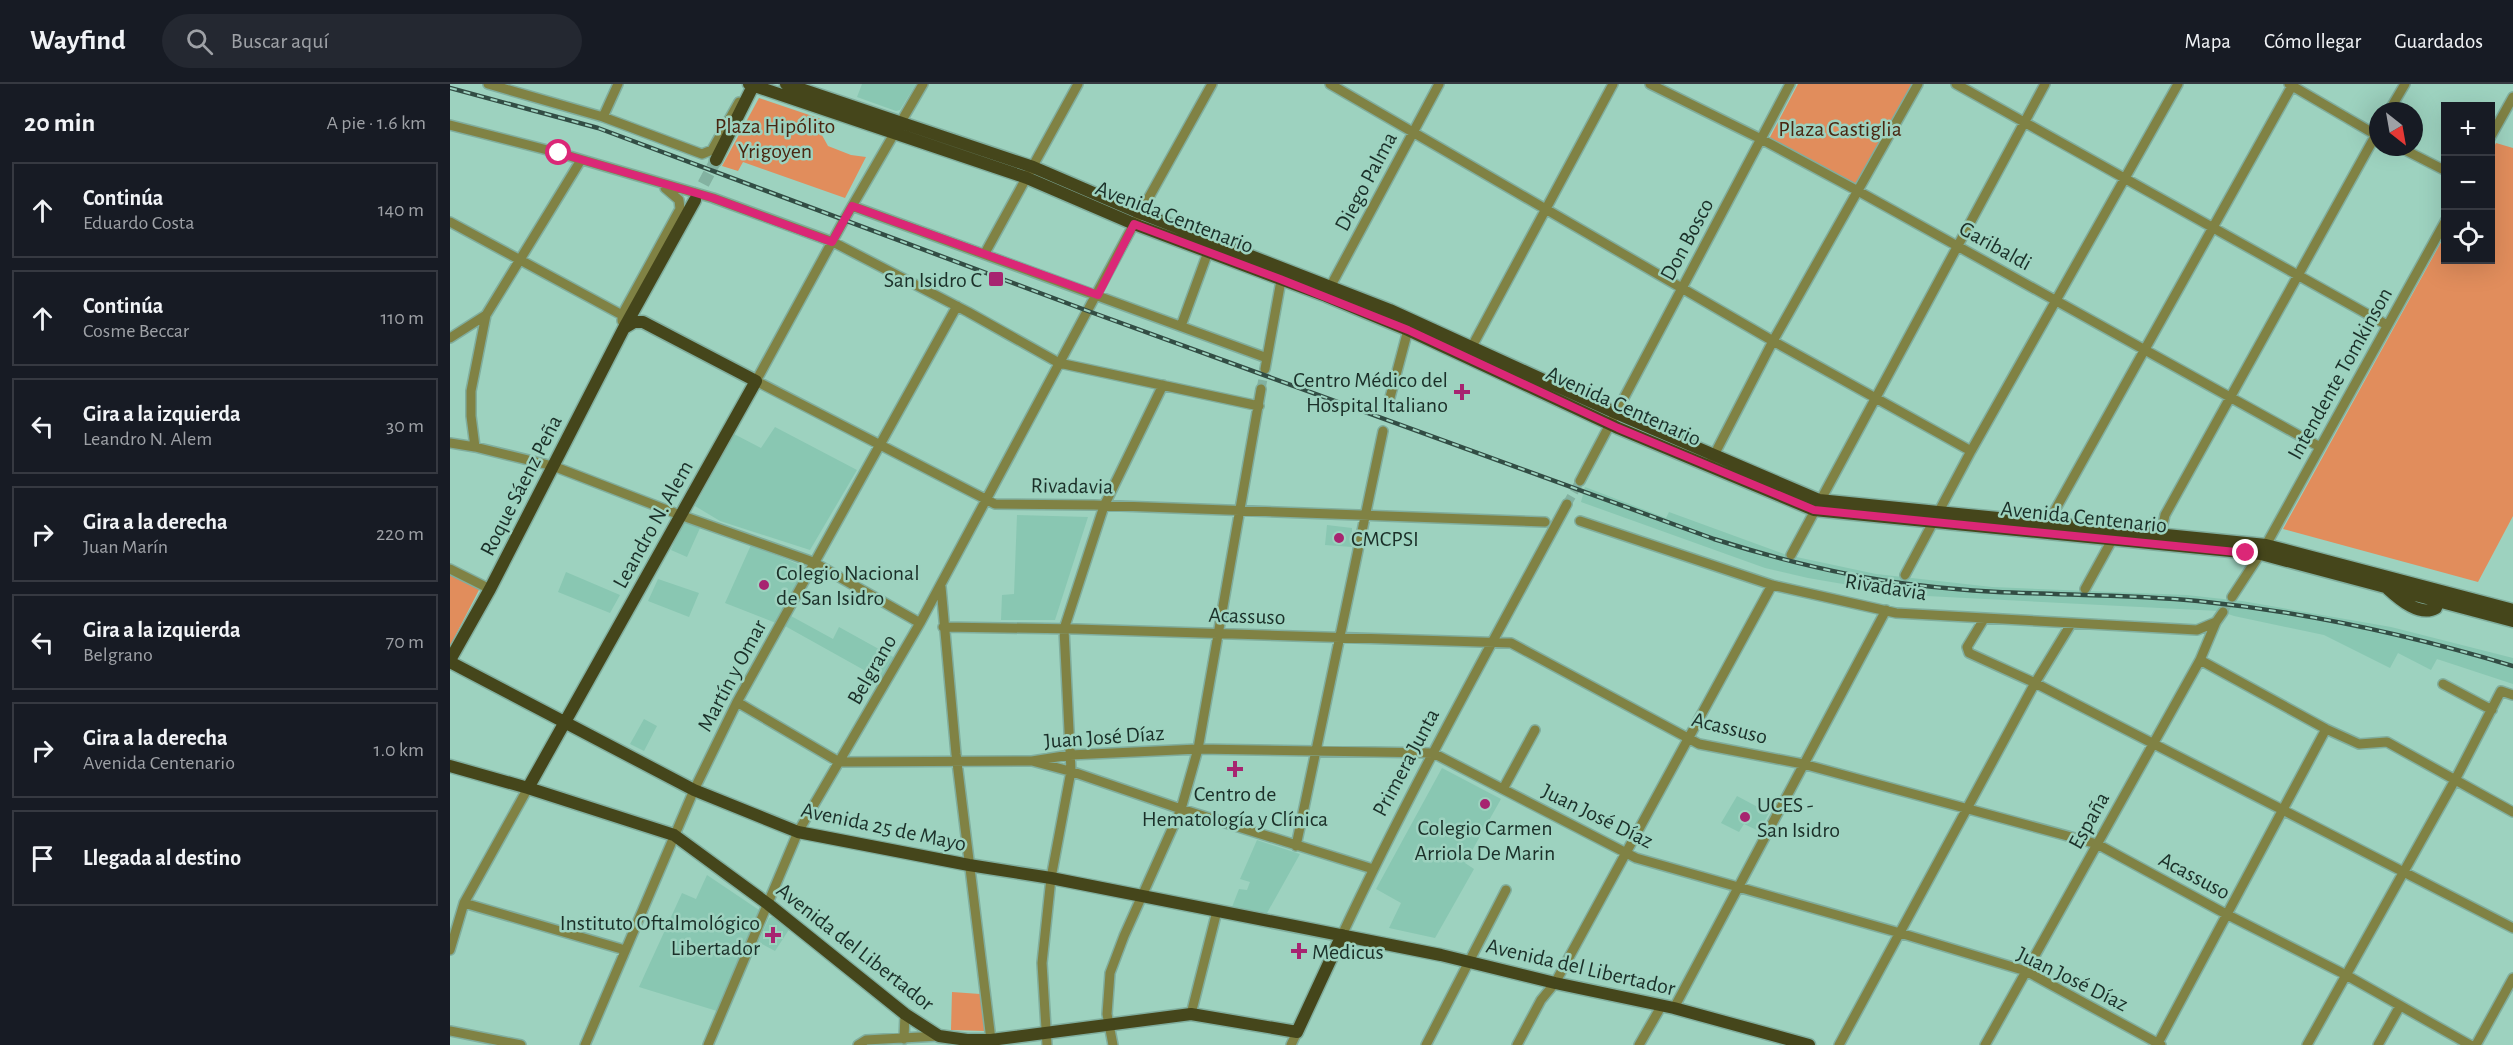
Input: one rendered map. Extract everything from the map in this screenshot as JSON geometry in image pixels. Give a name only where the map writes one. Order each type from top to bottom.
[{"type":"main road","name":"Avenida Centenario","points":[[786,84],[1034,166],[1137,219],[1208,252],[1282,275]]},
{"type":"main road","name":"Avenida Centenario","points":[[752,85],[1027,178],[1327,292],[1408,330],[1470,352]]},
{"type":"main road","points":[[716,160],[752,85]]},
{"type":"main road","name":"Roque Sáenz Peña","points":[[450,661],[553,466],[623,322],[643,293],[695,200]]},
{"type":"main road","name":"Avenida Centenario","points":[[1327,292],[1390,310],[1470,352],[1613,419],[1816,505],[2264,549],[2439,596],[2513,621]]},
{"type":"main road","points":[[623,322],[633,322],[641,317],[643,293]]},
{"type":"main road","name":"Rivadavia","points":[[641,317],[756,381]]},
{"type":"main road","name":"Leandro N. Alem","points":[[528,788],[756,381]]},
{"type":"main road","name":"Avenida Centenario","points":[[2051,529],[2112,540],[2160,539]]},
{"type":"main road","name":"Avenida Centenario","points":[[2264,549],[2388,588],[2404,604],[2428,611],[2436,608],[2439,596]]},
{"type":"main road","name":"Avenida Centenario","points":[[2439,596],[2513,610]]},
{"type":"main road","name":"Avenida 25 de Mayo","points":[[450,661],[563,723],[694,790],[798,832],[969,865],[1051,878],[1342,935]]},
{"type":"main road","name":"Avenida del Libertador","points":[[450,766],[528,788],[674,836],[768,904],[905,1014],[939,1036],[967,1043],[991,1040],[1047,1040],[1109,1026],[1191,1014],[1297,1032]]},
{"type":"main road","name":"Avenida del Libertador","points":[[1342,935],[1668,1007],[1809,1045]]},
{"type":"main road","name":"Primera Junta","points":[[1297,1032],[1342,935]]},
{"type":"street","points":[[488,84],[603,117],[702,154],[712,150],[742,95],[752,85]]},
{"type":"street","points":[[603,117],[618,84]]},
{"type":"street","name":"Leandro N. Alem","points":[[756,381],[852,206],[923,84]]},
{"type":"street","points":[[985,253],[1078,84]]},
{"type":"street","name":"Belgrano","points":[[708,1045],[798,832],[920,623],[1212,84]]},
{"type":"street","points":[[1330,84],[1682,289],[1971,451]]},
{"type":"street","name":"Diego Palma","points":[[1327,292],[1439,84]]},
{"type":"street","points":[[1470,352],[1613,84]]},
{"type":"street","name":"Garibaldi","points":[[1650,84],[1858,190],[2320,447]]},
{"type":"street","name":"Don Bosco","points":[[1613,419],[1790,84]]},
{"type":"street","points":[[1712,460],[1773,341],[1918,84]]},
{"type":"street","points":[[1956,84],[2214,229],[2300,274],[2387,325]]},
{"type":"street","points":[[1791,555],[2045,84]]},
{"type":"street","points":[[1905,575],[1971,451],[2126,180],[2178,84]]},
{"type":"street","points":[[2394,102],[2405,84]]},
{"type":"street","points":[[2051,529],[2054,512],[2144,348],[2214,229],[2292,85],[2369,129]]},
{"type":"street","points":[[2495,129],[2513,97]]},
{"type":"street","points":[[450,125],[713,198],[832,242],[957,306],[1059,363],[1258,406]]},
{"type":"street","points":[[2160,539],[2165,515],[2369,149]]},
{"type":"street","points":[[2417,156],[2441,169]]},
{"type":"street","points":[[475,447],[471,391],[486,315],[580,160]]},
{"type":"street","name":"Roque Sáenz Peña","points":[[623,322],[680,209],[679,200],[675,194],[658,183]]},
{"type":"street","points":[[641,317],[697,204],[713,198]]},
{"type":"street","points":[[852,206],[1267,358]]},
{"type":"street","points":[[450,222],[623,322]]},
{"type":"street","name":"Intendente Tomkinson","points":[[2264,549],[2441,227]]},
{"type":"street","points":[[1181,326],[1208,252]]},
{"type":"street","points":[[1264,369],[1282,275]]},
{"type":"street","name":"Martín y Omar","points":[[585,1045],[694,790],[737,702],[957,306]]},
{"type":"street","points":[[450,338],[486,315]]},
{"type":"street","points":[[1388,405],[1408,330]]},
{"type":"street","name":"Rivadavia","points":[[756,381],[995,504],[1365,514],[1545,522]]},
{"type":"street","points":[[1047,1040],[1042,963],[1051,878],[1071,771],[1064,629],[1104,506],[1163,385]]},
{"type":"street","points":[[1113,1045],[1107,1014],[1110,973],[1124,936],[1181,809],[1198,750],[1261,389]]},
{"type":"street","points":[[1580,481],[1613,419]]},
{"type":"street","points":[[1296,846],[1383,430]]},
{"type":"street","points":[[450,443],[553,466],[680,515],[813,562],[920,623]]},
{"type":"street","name":"Primera Junta","points":[[1342,935],[1433,753],[1568,504]]},
{"type":"street","name":"Rivadavia","points":[[1580,521],[1772,585],[1886,610],[1984,619],[2197,630],[2216,622]]},
{"type":"street","points":[[2085,589],[2112,540]]},
{"type":"street","points":[[2232,597],[2264,549]]},
{"type":"street","points":[[450,569],[490,589]]},
{"type":"street","points":[[941,585],[957,762],[991,1040]]},
{"type":"street","points":[[1517,1045],[1541,1000],[1555,983],[1772,585]]},
{"type":"street","points":[[1639,1045],[1668,1007],[1737,886],[1886,610]]},
{"type":"street","name":"España","points":[[1985,1045],[2200,660],[2216,622],[2223,612]]},
{"type":"street","points":[[1984,619],[1967,650],[1969,654],[2035,683],[2513,928]]},
{"type":"street","points":[[1839,1045],[2035,683],[2071,624]]},
{"type":"street","name":"Acassuso","points":[[943,627],[1511,643],[1688,740],[1803,764],[2097,844],[2226,914],[2346,975],[2470,1045]]},
{"type":"street","points":[[2197,630],[2206,643]]},
{"type":"street","points":[[2200,660],[2326,729],[2359,744],[2387,742],[2513,812]]},
{"type":"street","points":[[2443,684],[2492,710]]},
{"type":"street","points":[[2307,1045],[2455,780],[2501,691],[2513,695]]},
{"type":"street","points":[[737,702],[839,762],[1032,761],[1071,771],[1181,809],[1373,869]]},
{"type":"street","points":[[2159,1044],[2326,729]]},
{"type":"street","points":[[1503,789],[1535,730]]},
{"type":"street","name":"Juan José Díaz","points":[[1032,761],[1070,755],[1198,750],[1433,753],[1625,853],[2026,971],[2159,1044]]},
{"type":"street","name":"Leandro N. Alem","points":[[450,950],[464,903],[528,788]]},
{"type":"street","points":[[1426,1045],[1506,890]]},
{"type":"street","points":[[464,903],[625,950]]},
{"type":"street","points":[[1191,1014],[1217,911]]},
{"type":"street","points":[[2476,1045],[2513,978]]},
{"type":"street","points":[[2378,1045],[2400,1006]]},
{"type":"street","points":[[904,1039],[905,1014]]},
{"type":"street","points":[[450,1031],[521,1045]]},
{"type":"street","name":"Primera Junta","points":[[1291,1045],[1297,1032]]},
{"type":"street","points":[[858,1045],[866,1040],[939,1036]]},
{"type":"shaded area","points":[[862,84],[916,84],[900,110],[896,111],[857,97]]},
{"type":"shaded area","points":[[775,427],[857,470],[810,550],[720,521],[695,506],[734,434],[761,448]]},
{"type":"shaded area","points":[[1585,487],[1666,518],[1669,512],[1787,555],[1876,574],[1992,587],[2186,595],[2242,601],[2391,627],[2513,658],[2513,684],[2437,659],[2431,670],[2398,653],[2390,668],[2324,635],[2219,611],[1907,595],[1808,578],[1765,568],[1581,502]]},
{"type":"shaded area","points":[[1017,515],[1088,517],[1055,620],[1001,620],[1002,595],[1014,594]]},
{"type":"shaded area","points":[[684,520],[700,528],[687,557],[671,550]]},
{"type":"shaded area","name":"CMCPSI","points":[[1327,525],[1352,528],[1352,547],[1325,545]]},
{"type":"shaded area","name":"Colegio Nacional de San Isidro","points":[[751,545],[805,567],[776,623],[725,603]]},
{"type":"shaded area","points":[[566,572],[620,595],[610,613],[558,592]]},
{"type":"shaded area","points":[[658,579],[699,593],[689,617],[648,601]]},
{"type":"shaded area","points":[[791,616],[833,639],[839,627],[895,658],[883,680],[880,679],[785,626]]},
{"type":"shaded area","points":[[644,719],[657,726],[644,751],[630,744]]},
{"type":"shaded area","points":[[1442,768],[1501,799],[1465,863],[1474,869],[1435,938],[1389,928],[1401,903],[1376,889]]},
{"type":"shaded area","name":"UCES - San Isidro","points":[[1737,796],[1769,813],[1764,822],[1768,824],[1763,833],[1744,824],[1739,832],[1721,823]]},
{"type":"shaded area","points":[[1257,840],[1300,854],[1267,913],[1232,907],[1239,889],[1247,890],[1250,882],[1240,879]]},
{"type":"shaded area","points":[[707,875],[759,910],[717,1011],[639,987],[682,893],[696,899]]},
{"type":"shaded area","name":"Instituto Oftalmológico Libertador","points":[[774,916],[790,928],[775,951],[758,942],[769,918]]},
{"type":"green space","name":"Plaza Castiglia","points":[[1798,84],[1914,84],[1857,187],[1769,139]]},
{"type":"green space","name":"Plaza Hipólito Yrigoyen","points":[[759,98],[821,119],[818,128],[828,146],[851,155],[866,157],[845,198],[743,162],[738,171],[722,166]]},
{"type":"green space","points":[[2496,143],[2513,148],[2513,516],[2478,582],[2283,529],[2441,242],[2441,264],[2495,264]]},
{"type":"green space","points":[[450,569],[482,584],[450,646]]},
{"type":"green space","points":[[952,992],[980,994],[985,1031],[951,1030]]},
{"type":"tunnel","points":[[695,200],[716,160]]},
{"type":"tunnel","points":[[1261,389],[1265,369]]},
{"type":"tunnel","points":[[1567,504],[1580,481]]},
{"type":"tunnel","points":[[2223,612],[2232,597]]},
{"type":"railway","points":[[450,88],[598,128],[1088,311],[1714,539],[1764,554],[1814,567],[1891,582],[1952,589],[2163,598],[2278,611],[2435,644],[2513,666]]},
{"type":"place","name":"San Isidro C","points":[[996,279]]},
{"type":"place","name":"Centro Médico del Hospital Italiano","points":[[1462,392]]},
{"type":"place","name":"CMCPSI","points":[[1339,538]]},
{"type":"place","name":"Colegio Nacional de San Isidro","points":[[764,585]]},
{"type":"place","name":"Centro de Hematología y Clínica","points":[[1235,769]]},
{"type":"place","name":"Colegio Carmen Arriola De Marin","points":[[1485,804]]},
{"type":"place","name":"UCES - San Isidro","points":[[1745,817]]},
{"type":"place","name":"Instituto Oftalmológico Libertador","points":[[773,935]]},
{"type":"place","name":"Medicus","points":[[1299,951]]},
{"type":"route","points":[[559,153],[713,198],[832,242],[852,206],[1098,295],[1134,224],[1326,296],[1408,330],[1618,428],[1824,513],[2246,553]]}]
